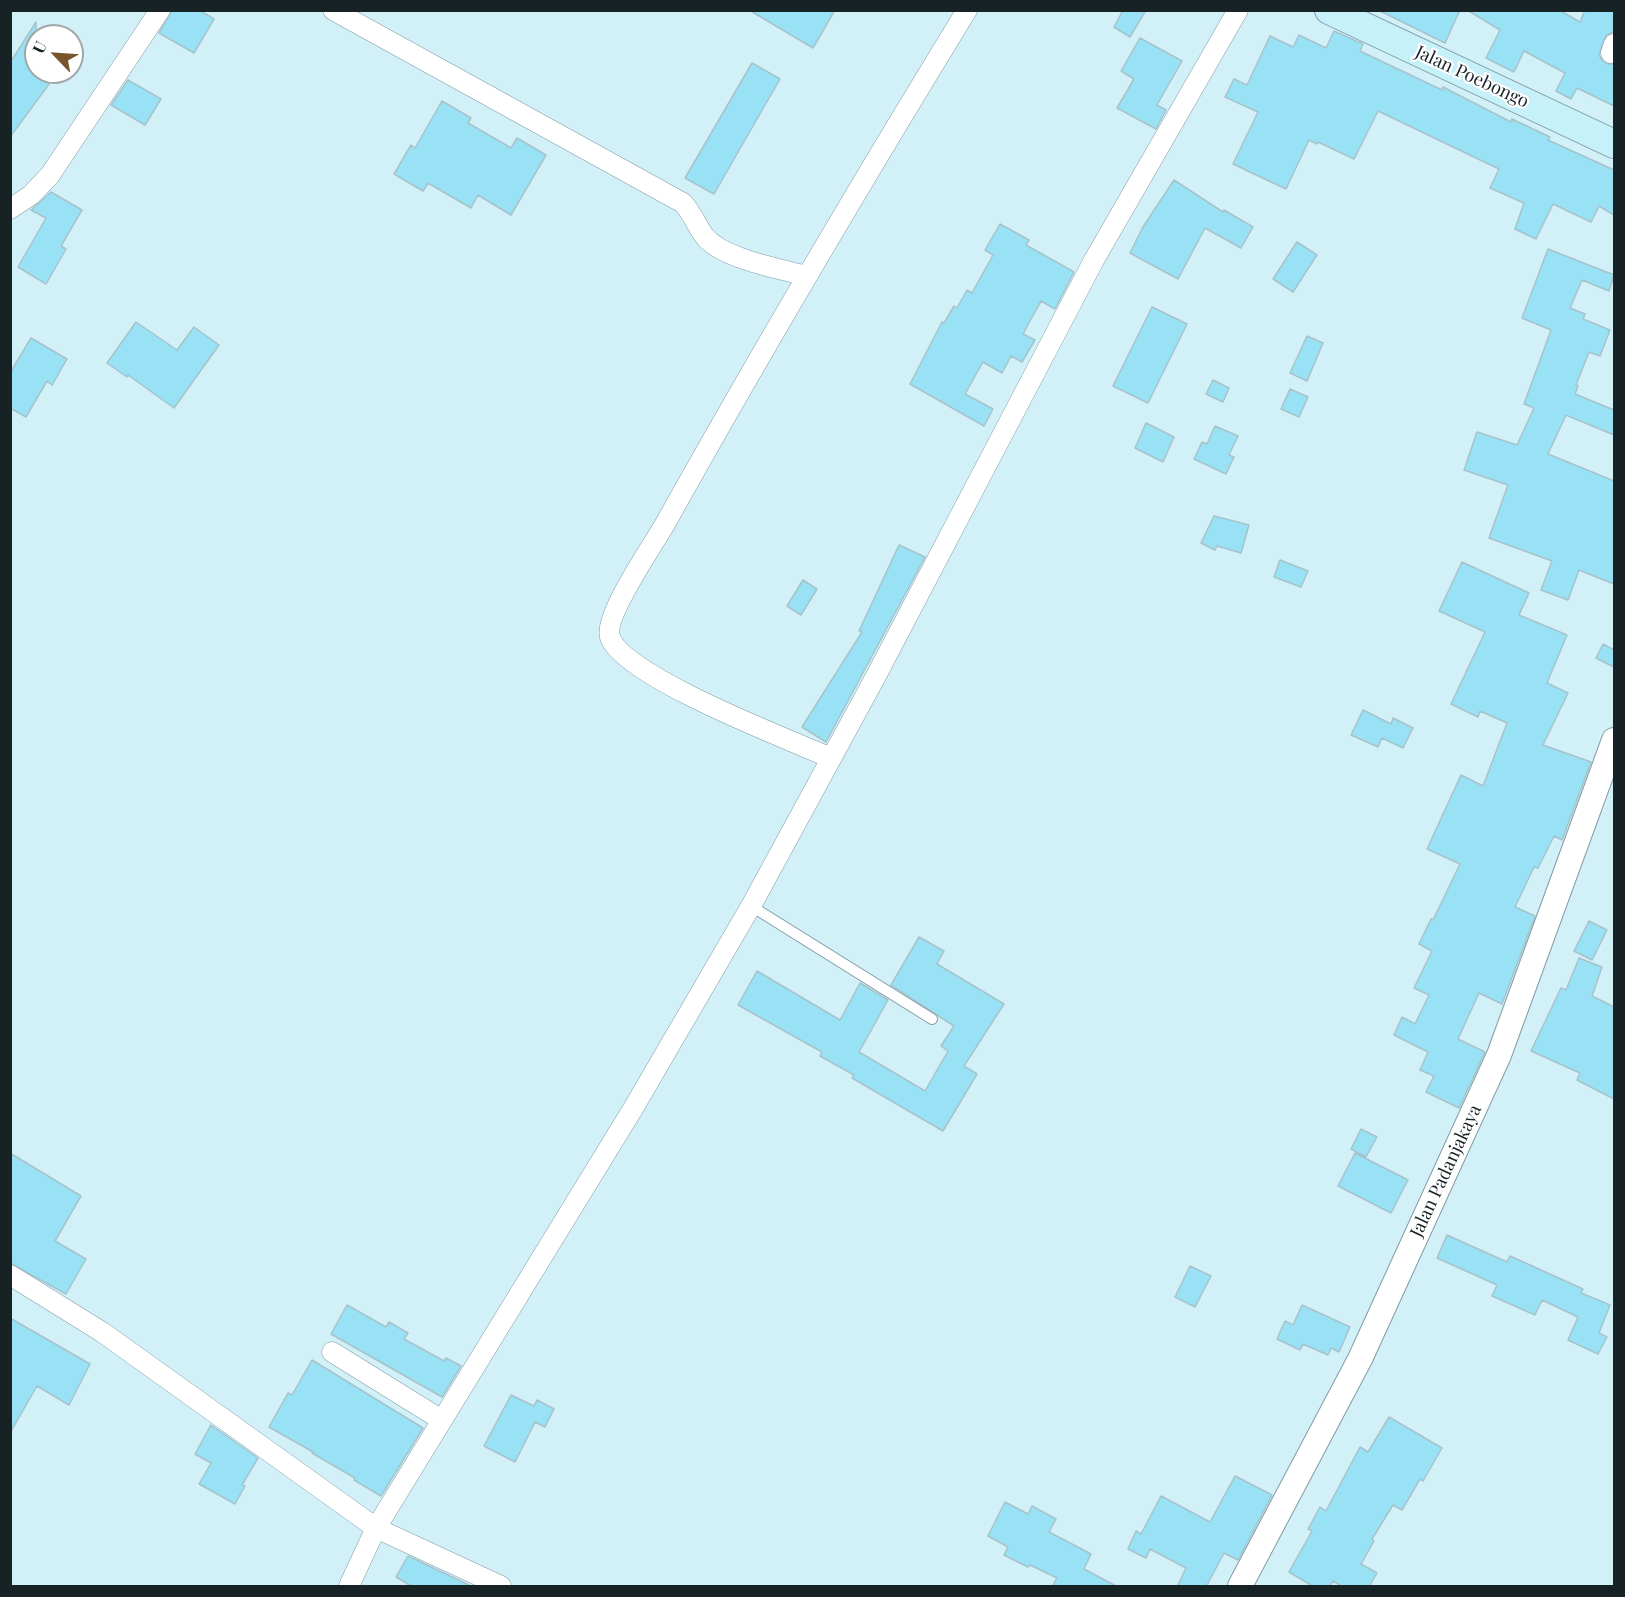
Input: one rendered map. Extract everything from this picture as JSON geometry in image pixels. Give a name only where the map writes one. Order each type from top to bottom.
[{"type":"main road","name":"Jalan Poebongo","points":[[1329,10],[1614,144]]},
{"type":"street","points":[[10,209],[32,195],[50,175],[160,10]]},
{"type":"street","points":[[333,10],[683,203],[691,211],[705,236],[715,246],[748,260],[806,276]]},
{"type":"street","points":[[831,758],[701,702],[658,679],[623,655],[609,637],[609,627],[619,602],[806,276],[967,10]]},
{"type":"street","points":[[349,1587],[376,1528],[416,1465],[440,1419],[634,1107],[750,906],[1095,260],[1239,10]]},
{"type":"street","name":"Jalan Padanjakaya","points":[[1240,1587],[1360,1359],[1499,1055],[1614,740]]},
{"type":"street","points":[[10,1275],[102,1332],[376,1528],[501,1587]]},
{"type":"street","points":[[332,1352],[440,1419]]},
{"type":"lane","points":[[750,906],[932,1019]]},
{"type":"building","points":[[172,10],[199,10],[214,19],[194,53],[159,33]]},
{"type":"building","points":[[749,10],[835,10],[813,48]]},
{"type":"building","points":[[1123,10],[1146,10],[1130,37],[1114,27]]},
{"type":"building","points":[[1378,10],[1460,10],[1445,43]]},
{"type":"building","points":[[1467,10],[1559,10],[1580,22],[1585,10],[1614,10],[1614,32],[1606,35],[1599,55],[1607,64],[1614,64],[1614,106],[1577,88],[1571,99],[1556,91],[1565,73],[1524,51],[1514,72],[1486,58],[1500,30]]},
{"type":"building","points":[[1334,31],[1363,44],[1360,51],[1442,90],[1443,87],[1511,122],[1512,119],[1550,137],[1548,140],[1614,170],[1614,215],[1599,206],[1591,222],[1553,204],[1536,239],[1515,229],[1524,203],[1490,188],[1499,169],[1378,111],[1354,159],[1309,140],[1286,189],[1233,164],[1258,112],[1225,97],[1234,79],[1247,85],[1270,36],[1293,47],[1299,35],[1326,48]]},
{"type":"building","points":[[1140,38],[1182,61],[1157,105],[1166,110],[1156,129],[1117,108],[1134,79],[1121,71]]},
{"type":"building","points":[[24,41],[24,84],[49,84],[10,137],[10,63]]},
{"type":"building","points":[[752,63],[780,79],[714,194],[685,178]]},
{"type":"building","points":[[128,80],[161,99],[145,125],[111,105]]},
{"type":"building","points":[[442,101],[471,118],[468,123],[511,148],[517,138],[546,155],[511,215],[478,195],[471,208],[428,183],[423,191],[394,174],[411,145],[415,148]]},
{"type":"building","points":[[1174,180],[1223,212],[1224,210],[1253,227],[1241,248],[1205,228],[1178,279],[1130,253],[1143,227]]},
{"type":"building","points":[[51,192],[82,210],[61,246],[66,249],[46,284],[18,267],[46,218],[31,210]]},
{"type":"building","points":[[1000,224],[1029,240],[1026,245],[1074,272],[1055,309],[1041,301],[1023,334],[1035,340],[1022,362],[1011,356],[1002,373],[983,362],[965,394],[993,409],[984,426],[910,384],[942,322],[944,323],[954,306],[957,308],[967,290],[972,293],[993,255],[985,250]]},
{"type":"building","points":[[1297,242],[1317,255],[1293,292],[1273,279]]},
{"type":"building","points":[[1548,249],[1614,275],[1609,291],[1582,280],[1570,308],[1585,314],[1583,319],[1610,330],[1600,356],[1589,352],[1576,385],[1578,386],[1575,394],[1614,410],[1614,435],[1566,415],[1548,454],[1614,481],[1614,584],[1579,570],[1568,600],[1541,590],[1552,561],[1489,538],[1508,485],[1464,470],[1477,432],[1517,445],[1534,408],[1524,404],[1551,330],[1522,318]]},
{"type":"building","points":[[1152,307],[1187,324],[1148,403],[1113,386]]},
{"type":"building","points":[[136,322],[177,350],[194,327],[219,345],[174,408],[107,363]]},
{"type":"building","points":[[1307,336],[1323,343],[1307,381],[1290,373]]},
{"type":"building","points":[[31,338],[67,359],[52,385],[47,381],[26,417],[10,408],[10,373]]},
{"type":"building","points":[[1213,380],[1229,388],[1223,402],[1206,394]]},
{"type":"building","points":[[1290,389],[1308,397],[1299,417],[1281,409]]},
{"type":"building","points":[[1146,423],[1174,437],[1163,462],[1135,448]]},
{"type":"building","points":[[1215,426],[1238,436],[1229,455],[1234,457],[1226,474],[1194,459],[1202,442],[1207,444]]},
{"type":"building","points":[[1214,516],[1249,525],[1241,553],[1217,546],[1215,550],[1201,543]]},
{"type":"building","points":[[899,545],[925,557],[826,742],[802,727],[862,632],[859,631]]},
{"type":"building","points":[[1280,560],[1308,571],[1301,587],[1274,577]]},
{"type":"building","points":[[1462,562],[1529,593],[1519,615],[1567,635],[1547,683],[1568,693],[1543,745],[1591,762],[1562,840],[1554,836],[1538,868],[1534,867],[1515,907],[1535,916],[1502,1004],[1479,993],[1458,1039],[1485,1052],[1459,1108],[1426,1092],[1434,1076],[1420,1070],[1428,1052],[1394,1035],[1402,1017],[1415,1024],[1429,995],[1414,988],[1432,951],[1419,944],[1460,864],[1427,849],[1461,775],[1483,786],[1507,723],[1480,711],[1478,717],[1451,704],[1485,632],[1439,611]]},
{"type":"building","points":[[803,580],[817,589],[801,615],[787,606]]},
{"type":"building","points":[[1603,644],[1614,650],[1614,667],[1596,658]]},
{"type":"building","points":[[1363,710],[1391,724],[1393,718],[1413,728],[1403,748],[1382,738],[1378,747],[1351,735]]},
{"type":"building","points":[[1589,921],[1607,930],[1592,960],[1574,951]]},
{"type":"building","points":[[919,937],[944,951],[937,964],[1004,1004],[964,1066],[977,1074],[943,1131],[852,1078],[854,1075],[820,1056],[822,1052],[738,1005],[757,971],[840,1020],[860,983],[888,1000],[859,1052],[925,1091],[948,1051],[941,1046],[954,1026],[891,985]]},
{"type":"building","points":[[1579,958],[1602,967],[1592,996],[1614,1007],[1614,1099],[1577,1080],[1580,1073],[1531,1051],[1561,988],[1566,990]]},
{"type":"building","points":[[1361,1129],[1377,1137],[1366,1157],[1351,1149]]},
{"type":"building","points":[[10,1153],[81,1196],[55,1241],[86,1259],[66,1294],[10,1263]]},
{"type":"building","points":[[1355,1153],[1408,1180],[1391,1213],[1338,1186]]},
{"type":"building","points":[[1447,1235],[1507,1262],[1510,1256],[1583,1289],[1581,1293],[1610,1305],[1599,1333],[1607,1337],[1598,1354],[1568,1340],[1578,1317],[1542,1300],[1535,1315],[1492,1296],[1497,1285],[1437,1258]]},
{"type":"building","points":[[1190,1266],[1211,1276],[1195,1307],[1175,1297]]},
{"type":"building","points":[[347,1305],[386,1327],[389,1322],[408,1333],[404,1339],[444,1361],[446,1358],[461,1366],[442,1397],[331,1334]]},
{"type":"building","points":[[1302,1305],[1350,1327],[1339,1352],[1331,1348],[1328,1355],[1303,1344],[1300,1350],[1277,1339],[1285,1321],[1293,1325]]},
{"type":"building","points":[[10,1318],[90,1364],[69,1405],[37,1386],[10,1433]]},
{"type":"building","points":[[312,1360],[423,1428],[381,1496],[269,1427],[288,1393],[292,1395]]},
{"type":"building","points":[[511,1395],[534,1406],[537,1400],[554,1409],[545,1427],[535,1422],[515,1462],[484,1446]]},
{"type":"building","points":[[1389,1417],[1442,1448],[1423,1481],[1420,1479],[1402,1510],[1393,1505],[1372,1539],[1374,1541],[1361,1564],[1377,1573],[1369,1587],[1343,1587],[1333,1581],[1329,1587],[1314,1587],[1289,1572],[1312,1531],[1308,1529],[1320,1507],[1326,1511],[1360,1447],[1368,1452]]},
{"type":"building","points":[[211,1425],[258,1458],[242,1485],[245,1486],[235,1504],[199,1484],[211,1463],[195,1454]]},
{"type":"building","points":[[1235,1476],[1272,1495],[1238,1560],[1224,1553],[1206,1587],[1177,1587],[1186,1568],[1150,1549],[1146,1558],[1128,1549],[1136,1531],[1141,1534],[1161,1496],[1210,1522]]},
{"type":"building","points":[[1005,1502],[1028,1514],[1032,1506],[1056,1519],[1049,1532],[1091,1554],[1084,1569],[1118,1587],[1052,1587],[1057,1578],[1004,1555],[1008,1547],[988,1536]]},
{"type":"building","points":[[408,1556],[472,1587],[413,1587],[396,1577]]}]
